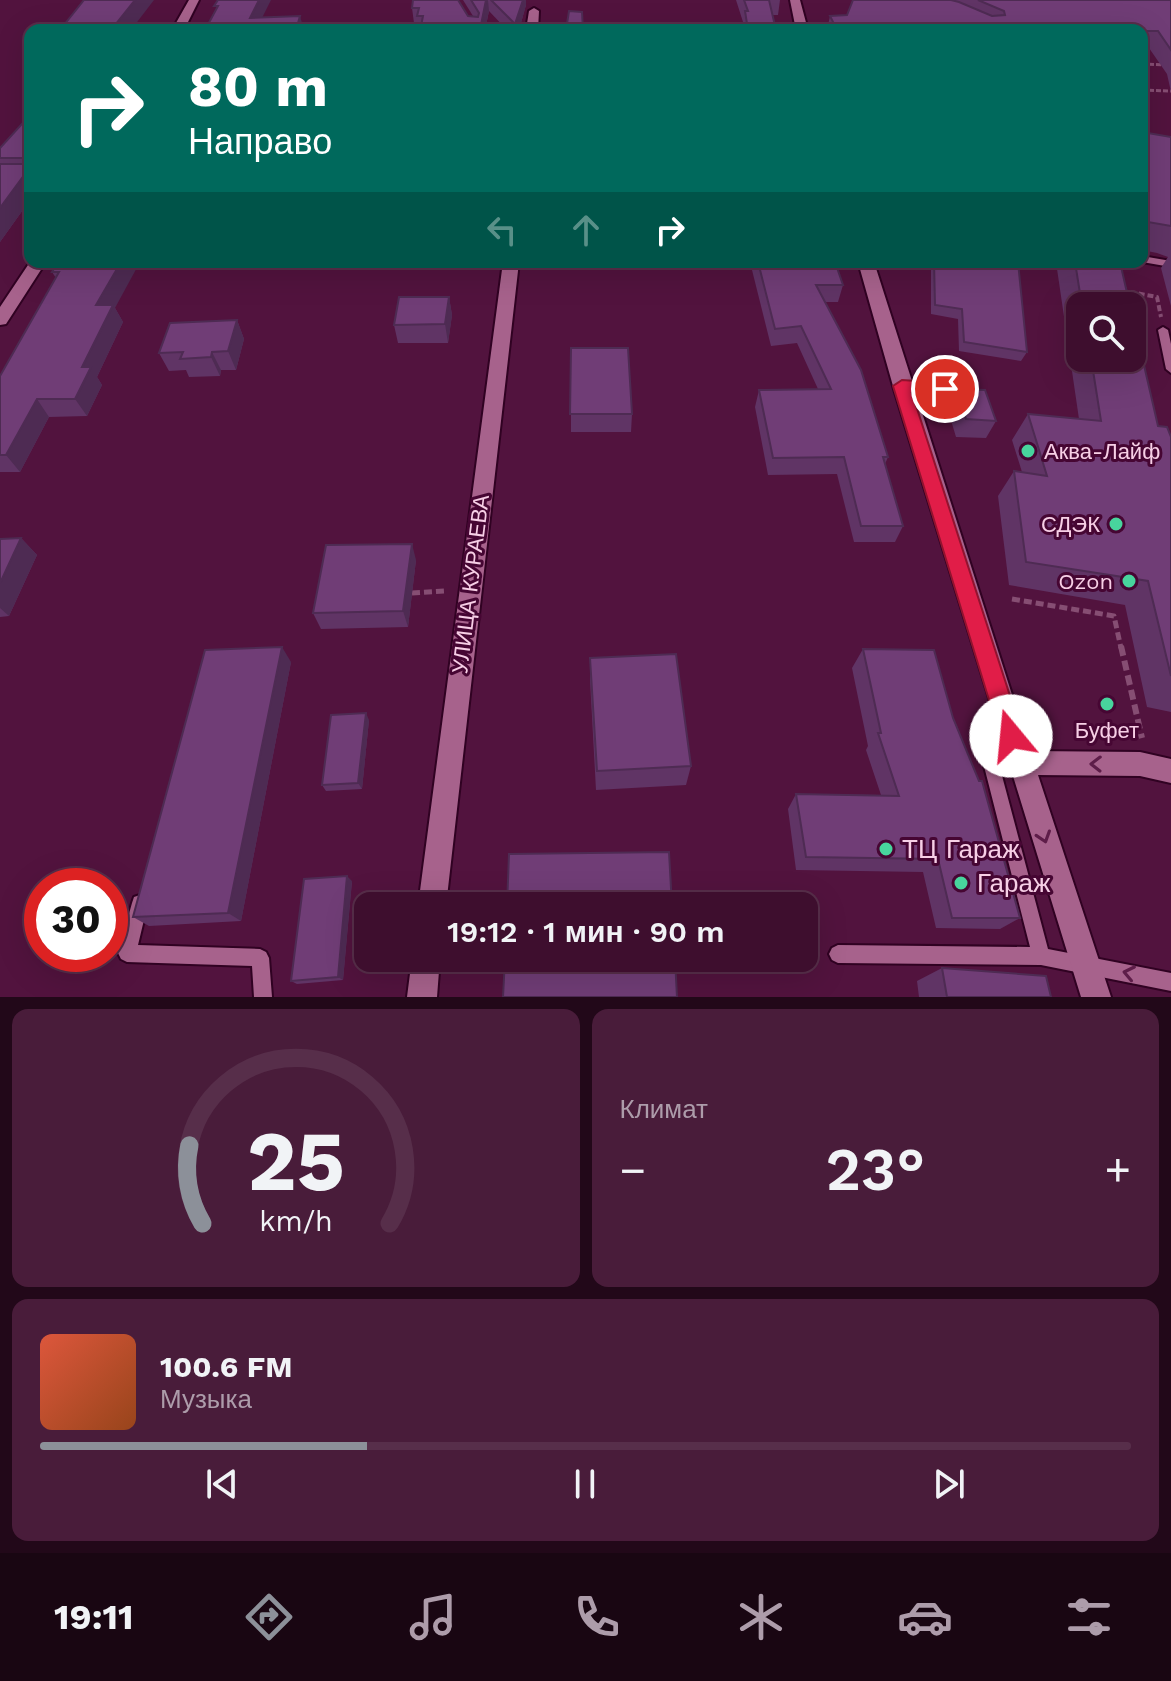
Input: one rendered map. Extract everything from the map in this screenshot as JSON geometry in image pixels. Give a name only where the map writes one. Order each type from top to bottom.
[{"type":"street","points":[[181,24],[194,0]]},
{"type":"street","points":[[795,0],[801,24]]},
{"type":"street","points":[[533,24],[534,11]]},
{"type":"street","points":[[0,320],[34,268]]},
{"type":"street","name":"УЛИЦА КУРАЕВА","points":[[434,892],[510,268]]},
{"type":"street","points":[[868,268],[1020,763],[1096,997]]},
{"type":"street","points":[[1020,763],[1140,764],[1171,771]]},
{"type":"street","points":[[422,997],[425,972]]},
{"type":"lane","points":[[1148,260],[1171,264]]},
{"type":"lane","points":[[1163,330],[1171,369]]},
{"type":"lane","points":[[902,386],[945,389]]},
{"type":"lane","points":[[1020,763],[992,766],[1041,956]]},
{"type":"lane","points":[[142,892],[127,953],[260,958],[263,997]]},
{"type":"lane","points":[[838,954],[1041,956],[1171,982]]},
{"type":"path","points":[[1148,64],[1171,65]]},
{"type":"path","points":[[1148,90],[1171,91]]},
{"type":"path","points":[[1123,278],[1125,291],[1157,297],[1163,330]]},
{"type":"path","points":[[1012,599],[1114,616],[1144,743]]},
{"type":"building","points":[[84,0],[135,0],[116,24],[65,24]]},
{"type":"building","points":[[218,0],[259,0],[250,18],[300,16],[298,24],[208,24],[218,6],[214,6]]},
{"type":"building","points":[[413,0],[458,0],[468,16],[478,17],[479,13],[471,0],[486,0],[481,24],[421,24],[423,16],[417,16],[419,8],[412,8]]},
{"type":"building","points":[[491,0],[523,0],[515,24]]},
{"type":"building","points":[[744,0],[769,0],[775,24],[747,24],[745,11],[748,11]]},
{"type":"building","points":[[853,0],[951,0],[992,16],[1005,15],[1004,11],[978,0],[1171,0],[1171,50],[1158,31],[1148,31],[1148,24],[834,24],[830,16],[847,15]]},
{"type":"building","points":[[569,11],[582,12],[583,24],[567,24]]},
{"type":"building","points":[[24,122],[24,158],[0,158],[0,148]]},
{"type":"building","points":[[1148,133],[1171,137],[1171,226],[1148,222]]},
{"type":"building","points":[[0,164],[24,164],[24,175],[0,208]]},
{"type":"building","points":[[54,268],[118,268],[96,305],[113,305],[82,367],[91,367],[75,399],[37,399],[6,455],[0,455],[0,376],[59,272],[52,272]]},
{"type":"building","points":[[760,268],[837,268],[843,285],[816,285],[861,370],[888,457],[883,457],[903,526],[861,526],[844,457],[773,458],[759,390],[831,389],[801,326],[775,329]]},
{"type":"building","points":[[934,268],[1019,268],[1027,352],[964,342],[962,309],[935,305]]},
{"type":"building","points":[[1076,268],[1121,268],[1127,292],[1080,292]]},
{"type":"building","points":[[399,297],[449,297],[445,324],[394,325]]},
{"type":"building","points":[[237,320],[228,351],[212,352],[211,357],[180,359],[183,352],[159,353],[170,323]]},
{"type":"building","points":[[571,348],[628,348],[632,414],[570,414]]},
{"type":"building","points":[[1093,372],[1146,372],[1158,426],[1167,427],[1171,437],[1171,676],[1148,581],[1026,562],[1014,471],[1047,476],[1028,414],[1101,421]]},
{"type":"building","points":[[956,389],[985,390],[996,421],[966,419]]},
{"type":"building","points":[[21,538],[0,583],[0,539]]},
{"type":"building","points":[[412,544],[403,611],[313,613],[326,545]]},
{"type":"building","points":[[282,647],[228,913],[133,917],[205,650]]},
{"type":"building","points":[[863,649],[934,650],[953,718],[979,781],[982,781],[1020,918],[952,918],[938,859],[806,857],[796,794],[899,796],[878,733],[881,733]]},
{"type":"building","points":[[676,654],[691,766],[597,771],[590,658]]},
{"type":"building","points":[[366,713],[358,783],[322,785],[331,715]]},
{"type":"building","points":[[669,852],[671,892],[508,892],[509,854]]},
{"type":"building","points":[[347,876],[338,977],[291,981],[304,879]]},
{"type":"building","points":[[942,968],[1046,976],[1051,997],[947,997]]},
{"type":"building","points":[[504,972],[676,972],[677,997],[503,997]]},
{"type":"place","name":"Аква-Лайф","points":[[1028,451]]},
{"type":"place","name":"СДЭК","points":[[1116,524]]},
{"type":"place","name":"Ozon","points":[[1129,581]]},
{"type":"place","name":"Буфет","points":[[1107,704]]},
{"type":"place","name":"ТЦ Гараж","points":[[886,849]]},
{"type":"place","name":"Гараж","points":[[961,883]]},
{"type":"route","points":[[945,389],[902,386],[1011,736]]}]
